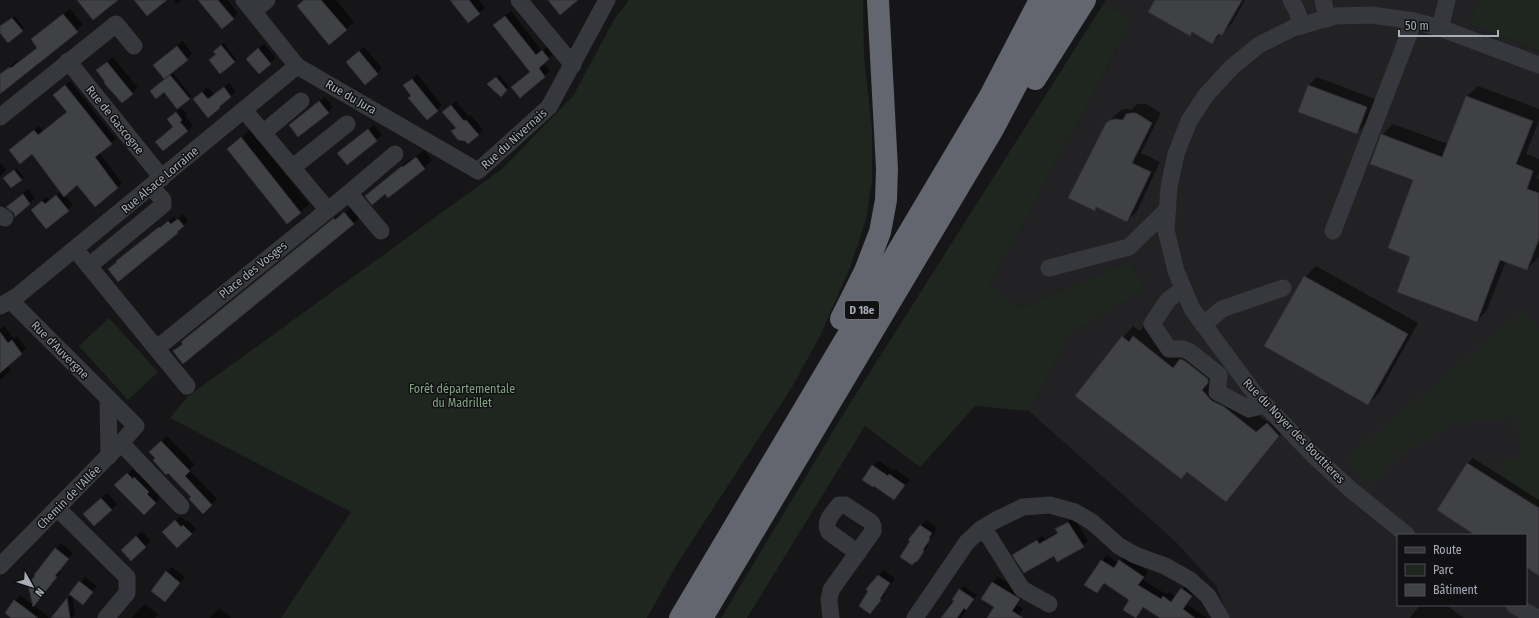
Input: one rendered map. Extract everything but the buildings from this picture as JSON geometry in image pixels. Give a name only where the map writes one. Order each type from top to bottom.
[{"type":"highway","points":[[793,426],[802,389],[848,306],[865,271],[880,232],[886,200],[887,169],[878,0]]},
{"type":"highway","name":"D 18e","points":[[680,618],[990,96],[1040,0]]},
{"type":"highway","name":"D 18e","points":[[702,618],[993,128],[1061,0]]},
{"type":"highway","points":[[993,128],[1021,100],[1085,0]]},
{"type":"street","points":[[249,6],[268,0]]},
{"type":"street","points":[[519,0],[573,65]]},
{"type":"street","name":"Rue du Nivernais","points":[[478,171],[549,107],[607,0]]},
{"type":"street","points":[[1291,0],[1297,11],[1302,26]]},
{"type":"street","points":[[1323,0],[1327,19]]},
{"type":"street","points":[[1440,28],[1447,0]]},
{"type":"street","name":"Rue du Jura","points":[[249,6],[297,66],[478,171]]},
{"type":"street","name":"Rue du Noyer des Bouttieres","points":[[1406,534],[1350,489],[1312,454],[1265,405],[1250,388],[1192,309],[1176,271],[1166,230],[1169,187],[1176,154],[1189,121],[1206,95],[1232,67],[1259,45],[1293,28],[1364,7],[1440,28],[1539,65]]},
{"type":"street","points":[[1333,232],[1414,21]]},
{"type":"street","points":[[0,116],[116,24],[134,46]]},
{"type":"street","name":"Rue de Gascogne","points":[[68,61],[156,182],[163,200],[163,205],[89,266]]},
{"type":"street","name":"Rue Alsace Lorraine","points":[[6,303],[75,249],[297,66]]},
{"type":"street","points":[[263,133],[301,101]]},
{"type":"street","points":[[244,110],[327,210]]},
{"type":"street","points":[[292,168],[347,124]]},
{"type":"street","name":"Place des Vosges","points":[[157,348],[395,154]]},
{"type":"street","points":[[349,193],[381,231]]},
{"type":"street","points":[[1049,268],[1129,247],[1168,209]]},
{"type":"street","points":[[75,249],[187,386]]},
{"type":"street","points":[[1203,325],[1222,309],[1283,288]]},
{"type":"street","points":[[1183,289],[1168,300],[1152,324],[1168,350],[1183,349],[1190,352],[1219,376],[1217,392],[1249,409],[1265,405]]},
{"type":"street","name":"Rue d'Auvergne","points":[[6,303],[136,426]]},
{"type":"street","points":[[108,398],[109,456]]},
{"type":"street","name":"Chemin de l'Allée","points":[[0,566],[109,456],[136,426]]},
{"type":"street","points":[[121,443],[181,506]]},
{"type":"street","points":[[915,618],[967,542],[981,529],[996,520],[1023,508],[1050,505],[1075,512],[1092,522],[1120,546],[1130,552],[1165,566],[1190,580],[1208,596],[1221,618]]},
{"type":"street","points":[[58,508],[127,577],[127,593],[106,618]]},
{"type":"street","points":[[981,529],[990,538],[1022,589],[1049,604]]},
{"type":"street","points":[[831,618],[829,600],[831,590],[858,553]]},
{"type":"street","points":[[1516,606],[1538,618]]},
{"type":"shaded area","points":[[1106,0],[1477,0],[1469,24],[1539,51],[1539,618],[1229,618],[1216,586],[1176,542],[1029,411],[1071,334],[1145,289],[1129,261],[1021,308],[990,285],[1133,20],[1104,3]]},
{"type":"green space","name":"Forêt départementale du Madrillet","points":[[628,0],[863,0],[864,56],[872,129],[872,181],[866,220],[850,268],[820,336],[792,387],[677,564],[647,618],[281,618],[351,512],[170,418],[187,397],[502,169],[573,96],[615,18]]},
{"type":"green space","points":[[1477,0],[1539,0],[1539,51],[1469,24]]},
{"type":"green space","points":[[1104,3],[1133,20],[990,285],[1021,308],[1129,261],[1145,289],[1071,334],[1029,411],[975,406],[920,467],[865,426],[747,618],[721,618],[844,413]]},
{"type":"green space","points":[[1521,312],[1539,329],[1539,504],[1507,481],[1498,461],[1521,457],[1516,417],[1458,423],[1402,453],[1371,485],[1345,459]]},
{"type":"green space","points":[[109,318],[158,372],[128,400],[79,346]]}]
